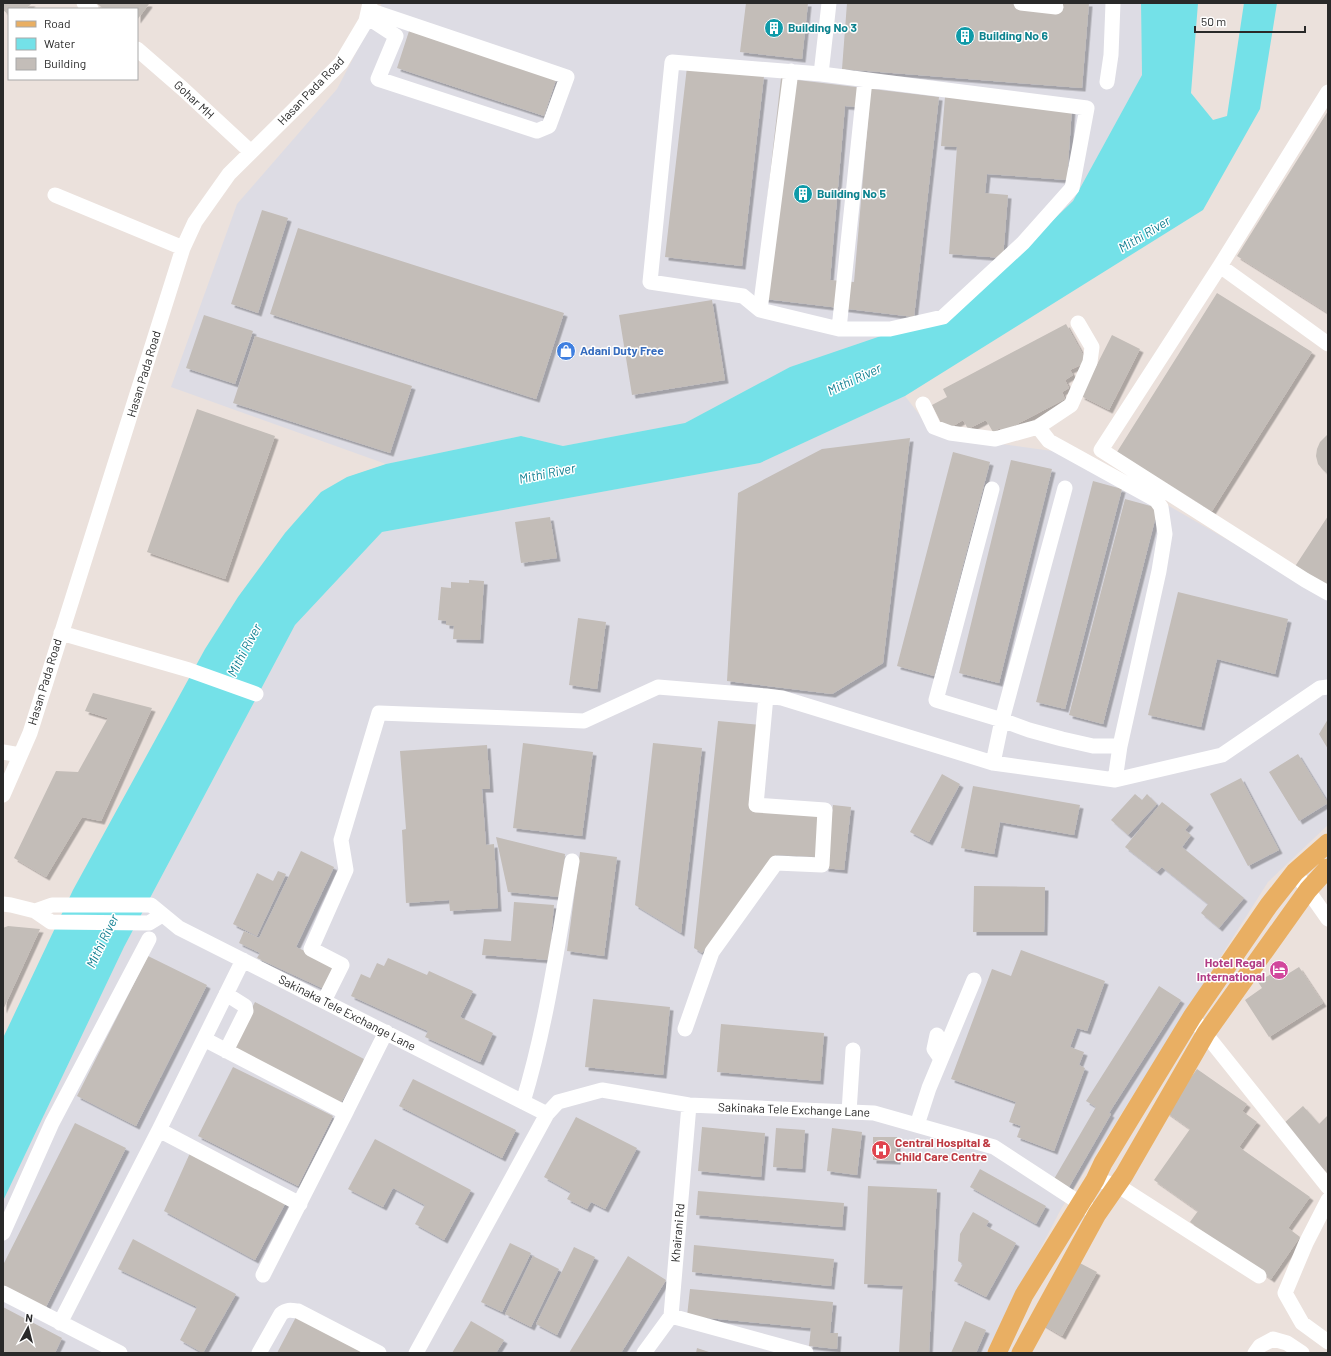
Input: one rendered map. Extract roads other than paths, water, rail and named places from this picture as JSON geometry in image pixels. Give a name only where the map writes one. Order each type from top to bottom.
[{"type":"main road","points":[[997,1353],[1024,1294],[1095,1180],[1103,1163],[1192,1017],[1269,905],[1295,872],[1328,842]]},
{"type":"main road","points":[[1021,1353],[1097,1214],[1120,1180],[1206,1033],[1308,890],[1328,868]]},
{"type":"street","points":[[821,70],[829,3]]},
{"type":"street","points":[[1022,3],[1056,7]]},
{"type":"street","points":[[1107,82],[1111,55],[1113,3]]},
{"type":"street","points":[[369,10],[567,77],[549,126],[537,131],[378,79],[396,36],[369,10]]},
{"type":"street","name":"Hasan Pada Road","points":[[3,792],[30,733],[183,248],[195,222],[229,174],[341,63],[369,10]]},
{"type":"street","name":"Gohar MH","points":[[138,50],[251,152]]},
{"type":"street","points":[[672,62],[790,71],[821,70],[865,80],[1087,108],[1072,188],[1023,243],[943,316],[890,329],[839,329],[760,310],[743,296],[650,282],[672,62]]},
{"type":"street","points":[[760,310],[790,71]]},
{"type":"street","points":[[839,329],[865,80]]},
{"type":"street","points":[[1328,92],[1220,266],[1101,450],[1305,580],[1328,593]]},
{"type":"street","points":[[55,195],[183,248]]},
{"type":"street","points":[[1220,266],[1328,344]]},
{"type":"street","points":[[923,404],[934,427],[950,433],[995,439],[1038,427],[1071,405],[1090,362],[1092,347],[1078,323]]},
{"type":"street","points":[[1038,427],[1049,441],[1156,500],[1161,507],[1165,534],[1159,571],[1120,746],[1115,780]]},
{"type":"street","points":[[993,764],[1002,720],[1065,488]]},
{"type":"street","points":[[992,489],[936,700],[1062,739],[1093,746],[1120,746]]},
{"type":"street","points":[[60,634],[189,670],[256,694]]},
{"type":"street","points":[[324,1001],[342,965],[310,949],[346,870],[341,840],[380,713],[584,721],[658,687],[766,696],[782,698],[993,764],[1115,780],[1222,755],[1320,688],[1328,687]]},
{"type":"street","points":[[685,1029],[712,952],[776,863],[822,865],[826,810],[756,805],[766,696]]},
{"type":"street","points":[[3,752],[20,755]]},
{"type":"street","points":[[523,1102],[533,1069],[553,971],[572,861]]},
{"type":"street","points":[[1295,872],[1328,919]]},
{"type":"street","points":[[3,904],[36,912],[51,922],[156,919]]},
{"type":"street","name":"Sakinaka Tele Exchange Lane","points":[[36,912],[52,905],[151,905],[156,919],[179,928],[547,1114]]},
{"type":"street","points":[[3,1233],[52,1123],[149,939]]},
{"type":"street","points":[[60,1322],[159,1130],[243,960]]},
{"type":"street","points":[[917,1125],[929,1088],[974,980]]},
{"type":"street","points":[[226,994],[246,1006],[246,1011],[226,1051]]},
{"type":"street","points":[[1192,1017],[1328,1187]]},
{"type":"street","points":[[263,1275],[386,1032]]},
{"type":"street","points":[[937,1035],[934,1049],[941,1059]]},
{"type":"street","points":[[204,1039],[340,1110],[347,1110]]},
{"type":"street","points":[[849,1112],[853,1050]]},
{"type":"street","name":"Sakinaka Tele Exchange Lane","points":[[416,1353],[547,1114],[558,1102],[602,1090],[689,1106],[874,1113],[994,1147],[1097,1214]]},
{"type":"street","name":"Khairani Rd","points":[[671,1316],[689,1106]]},
{"type":"street","points":[[159,1130],[300,1204]]},
{"type":"street","points":[[1095,1180],[1120,1180],[1259,1276]]},
{"type":"street","points":[[1328,1200],[1306,1244],[1285,1293],[1302,1323],[1328,1342]]},
{"type":"street","points":[[3,1293],[120,1353]]},
{"type":"street","points":[[259,1353],[281,1314],[286,1310],[298,1311],[379,1353]]},
{"type":"street","points":[[644,1353],[671,1316],[806,1353]]},
{"type":"street","points":[[1287,1343],[1302,1323]]},
{"type":"street","points":[[1255,1353],[1260,1346],[1273,1339],[1287,1343],[1302,1353]]},
{"type":"water","name":"Mithi River","points":[[1141,3],[1198,3],[1191,93],[1213,120],[1227,116],[1244,3],[1277,3],[1260,109],[1203,210],[905,396],[760,463],[382,532],[295,625],[124,947],[3,1201],[3,1038],[73,890],[205,649],[238,597],[285,533],[321,492],[347,477],[386,464],[521,436],[563,446],[685,423],[790,367],[960,309],[1073,201],[1142,75]]},
{"type":"place","name":"Building No 3","points":[[774,28]]},
{"type":"place","name":"Building No 6","points":[[965,36]]},
{"type":"place","name":"Building No 5","points":[[803,194]]},
{"type":"place","name":"Adani Duty Free","points":[[566,351]]},
{"type":"place","name":"Hotel Regal International","points":[[1279,970]]},
{"type":"place","name":"Central Hospital & Child Care Centre","points":[[881,1150]]}]
